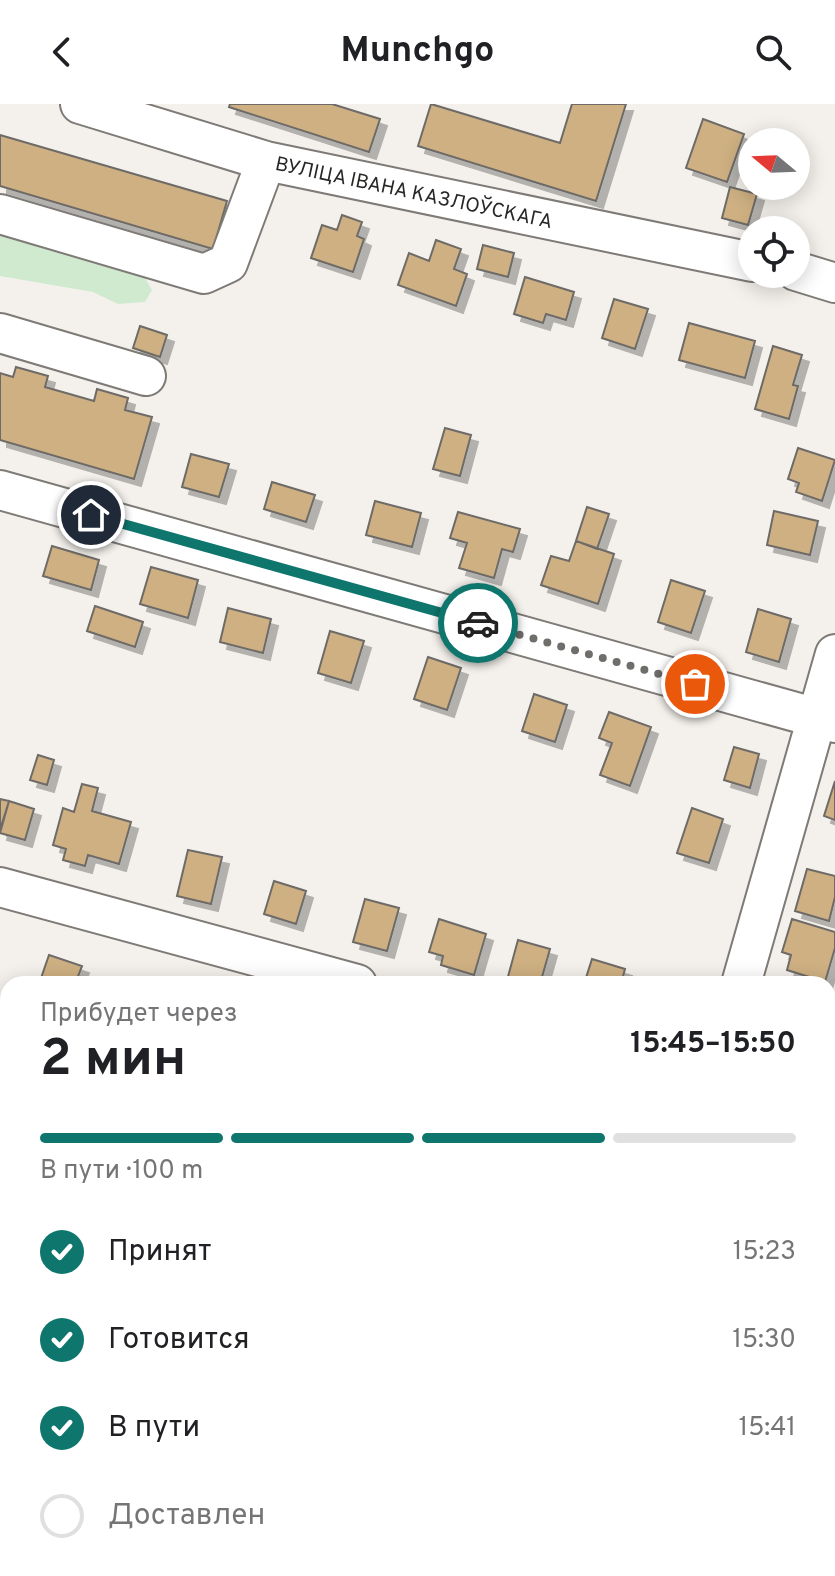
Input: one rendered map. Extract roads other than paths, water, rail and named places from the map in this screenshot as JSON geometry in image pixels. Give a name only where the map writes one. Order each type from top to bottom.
[{"type":"street","name":"ВУЛІЦА ІВАНА КАЗЛОЎСКАГА","points":[[80,104],[266,161],[738,259]]},
{"type":"street","points":[[0,214],[204,274],[228,263],[266,161]]},
{"type":"street","points":[[810,275],[835,283]]},
{"type":"street","points":[[0,333],[146,376]]},
{"type":"street","points":[[0,490],[825,720]]},
{"type":"street","points":[[744,976],[825,720],[835,654]]},
{"type":"street","points":[[0,887],[328,976]]}]
